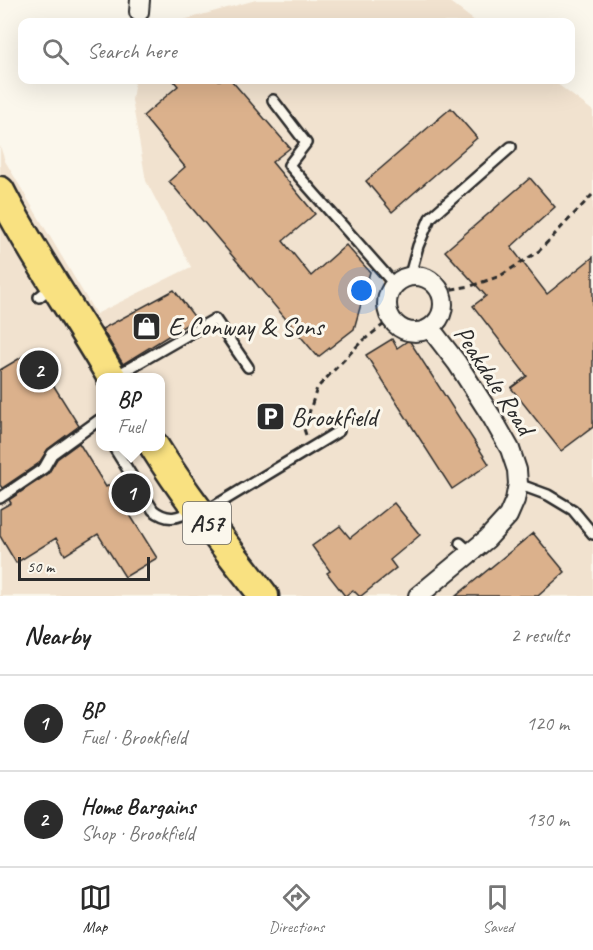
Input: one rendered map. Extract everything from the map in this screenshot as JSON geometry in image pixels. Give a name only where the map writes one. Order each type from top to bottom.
[{"type":"main road","points":[[0,191],[47,291],[93,344],[110,373]]},
{"type":"main road","name":"A57","points":[[157,451],[264,596]]},
{"type":"street","points":[[392,318],[387,311],[387,296],[402,280],[427,277],[441,291]]},
{"type":"street","name":"Peakdale Road","points":[[392,318],[397,327],[416,333],[430,328],[439,320],[443,310],[441,291]]},
{"type":"street","name":"Peakdale Road","points":[[418,596],[465,548],[487,539],[508,516],[515,500],[518,483],[517,470],[510,449],[499,429],[457,363],[430,328]]},
{"type":"lane","points":[[273,100],[306,143],[289,165],[402,280],[430,218],[511,147]]},
{"type":"lane","points":[[121,373],[212,315],[248,367]]},
{"type":"lane","points":[[0,498],[44,468],[52,454],[96,425]]},
{"type":"lane","points":[[116,451],[153,510],[160,516],[178,518],[199,511],[339,431]]},
{"type":"lane","points":[[518,483],[548,495],[573,510],[593,534]]},
{"type":"path","points":[[441,291],[471,286],[500,276],[538,251],[593,194]]},
{"type":"path","points":[[308,449],[304,429],[317,388],[360,344],[392,318]]},
{"type":"shaded area","points":[[256,0],[447,0],[471,18],[191,18]]},
{"type":"shaded area","points":[[134,84],[557,84],[593,111],[593,596],[0,596],[0,146],[5,161],[96,314],[191,267],[146,181],[132,100]]},
{"type":"building","points":[[176,84],[234,84],[290,148],[272,162],[315,214],[283,241],[311,276],[346,245],[370,272],[354,329],[318,357],[169,181],[185,167],[143,116],[178,86]]},
{"type":"building","points":[[451,108],[477,138],[392,212],[366,181]]},
{"type":"building","points":[[530,178],[555,207],[511,247],[547,294],[593,257],[593,427],[561,451],[511,388],[527,376],[473,306],[486,296],[445,251]]},
{"type":"building","name":"E Conway & Sons","points":[[174,290],[196,319],[123,364],[102,329]]},
{"type":"building","points":[[392,339],[397,348],[409,340],[489,464],[452,489],[366,355]]},
{"type":"building","points":[[32,351],[79,426],[48,449],[39,463],[2,488],[0,485],[0,370]]},
{"type":"building","points":[[79,443],[106,487],[124,476],[143,507],[130,515],[157,558],[125,577],[98,534],[65,555],[56,538],[16,563],[0,536],[0,509],[11,503],[9,500],[48,474],[57,459]]},
{"type":"building","points":[[394,503],[420,535],[390,560],[396,568],[361,596],[353,590],[345,596],[327,573],[330,571],[312,546],[340,526],[350,538]]},
{"type":"building","points":[[533,533],[565,572],[538,596],[456,596]]},
{"type":"place","name":"E Conway & Sons","points":[[147,326]]},
{"type":"place","name":"Home Bargains","points":[[39,370]]},
{"type":"place","name":"Brookfield","points":[[270,417]]},
{"type":"place","name":"BP","points":[[131,493]]}]
